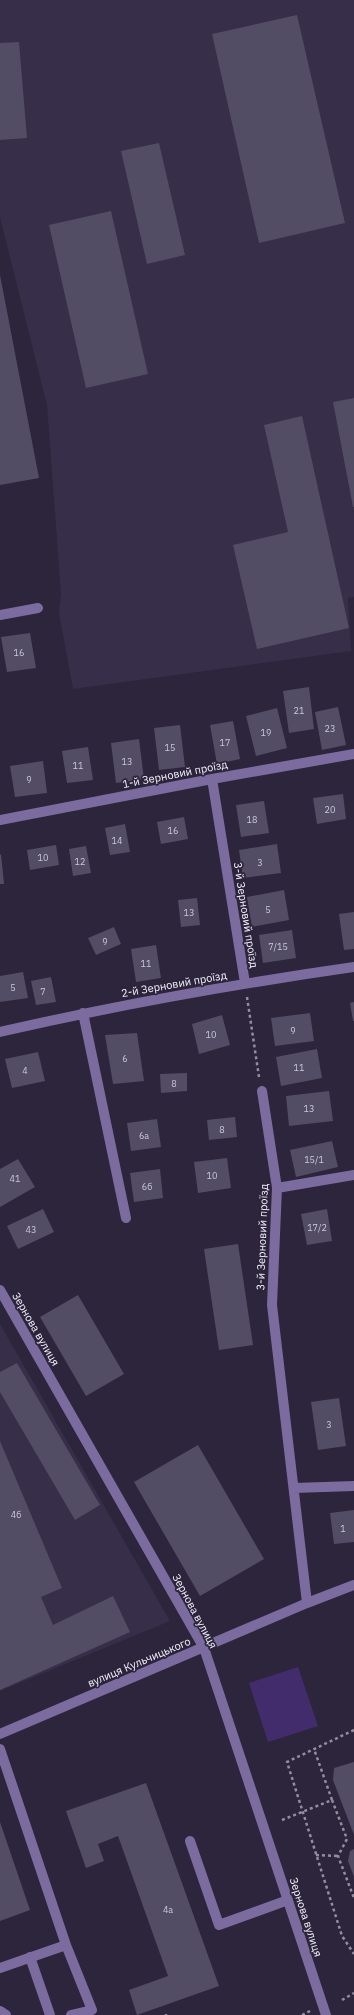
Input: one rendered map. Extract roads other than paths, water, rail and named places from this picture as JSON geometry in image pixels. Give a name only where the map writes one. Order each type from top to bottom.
[{"type":"street","points":[[0,615],[38,608]]},
{"type":"street","name":"1-й Зерновий проїзд","points":[[0,820],[212,779],[354,754]]},
{"type":"street","name":"3-й Зерновий проїзд","points":[[212,779],[245,983]]},
{"type":"street","name":"2-й Зерновий проїзд","points":[[0,1032],[83,1013],[245,983],[354,967]]},
{"type":"street","points":[[83,1013],[126,1218]]},
{"type":"street","name":"3-й Зерновий проїзд","points":[[262,1092],[277,1188],[272,1305],[307,1603]]},
{"type":"street","points":[[277,1188],[354,1175]]},
{"type":"street","name":"Зернова вулиця","points":[[0,1290],[204,1648],[326,2015]]},
{"type":"street","points":[[294,1488],[354,1486]]},
{"type":"street","name":"вулиця Кульчицького","points":[[0,1734],[307,1603],[354,1585]]},
{"type":"street","points":[[0,1749],[66,1946],[92,2010],[71,2015]]},
{"type":"street","points":[[190,1841],[219,1925],[288,1900]]},
{"type":"street","points":[[0,1968],[66,1946]]},
{"type":"street","points":[[30,1958],[50,2015]]},
{"type":"street","points":[[0,2011],[6,2015]]}]
